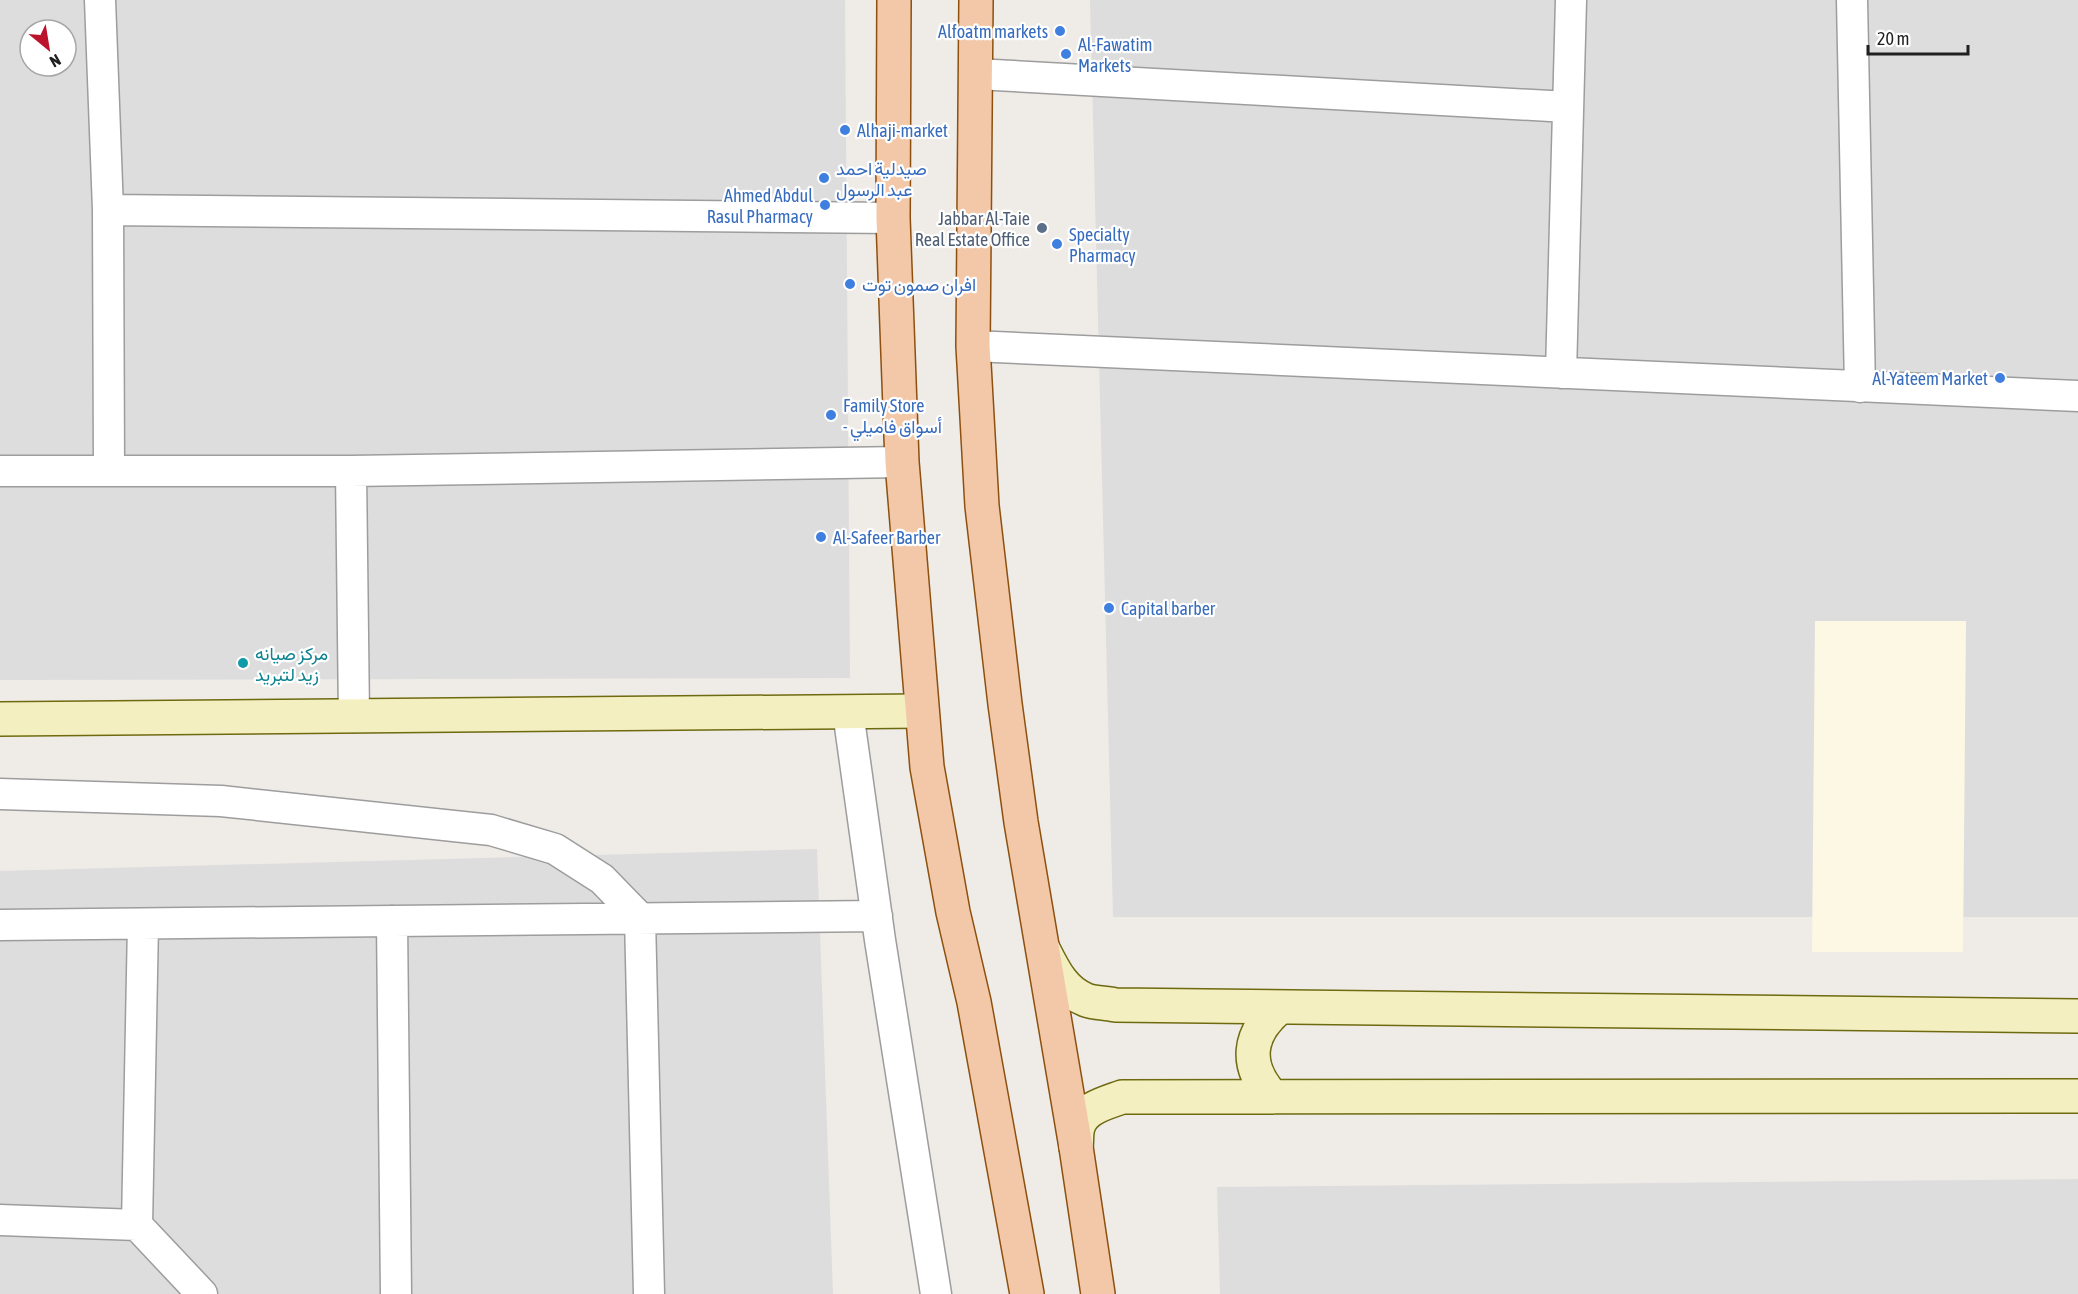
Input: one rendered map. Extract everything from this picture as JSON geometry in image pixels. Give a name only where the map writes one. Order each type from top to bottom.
[{"type":"main road","points":[[894,0],[893,218],[902,462],[921,711],[927,767],[953,912],[974,1002],[1027,1294]]},
{"type":"main road","points":[[976,0],[973,346],[982,506],[1005,704],[1023,833],[1076,1147],[1098,1294]]},
{"type":"main road","points":[[0,718],[921,711]]},
{"type":"main road","points":[[1042,949],[1053,970],[1064,984],[1085,999],[1115,1005],[2078,1016]]},
{"type":"main road","points":[[1273,1097],[1261,1084],[1254,1068],[1253,1051],[1257,1033],[1267,1018],[1280,1007]]},
{"type":"main road","points":[[1076,1147],[1078,1125],[1086,1113],[1122,1097],[2078,1096]]},
{"type":"street","points":[[100,0],[108,210],[109,471]]},
{"type":"street","points":[[1562,373],[1571,0]]},
{"type":"street","points":[[1852,0],[1860,387]]},
{"type":"street","points":[[976,74],[1568,107]]},
{"type":"street","points":[[108,210],[893,218]]},
{"type":"street","points":[[973,346],[2078,396]]},
{"type":"street","points":[[0,471],[351,471],[902,462]]},
{"type":"street","points":[[351,471],[354,717]]},
{"type":"street","points":[[848,712],[877,916],[936,1294]]},
{"type":"street","points":[[0,794],[220,801],[491,830],[555,849],[602,879],[640,918],[649,1294]]},
{"type":"street","points":[[0,925],[877,916]]},
{"type":"street","points":[[392,921],[396,1294]]},
{"type":"street","points":[[143,924],[137,1225],[202,1294]]},
{"type":"street","points":[[0,1220],[137,1225]]},
{"type":"shaded area","points":[[0,0],[845,0],[850,678],[0,680]]},
{"type":"shaded area","points":[[1090,0],[2078,0],[2078,917],[1113,917]]},
{"type":"shaded area","points":[[1815,621],[1966,621],[1963,952],[1812,952]]},
{"type":"shaded area","points":[[817,849],[833,1294],[0,1294],[0,871]]},
{"type":"shaded area","points":[[2078,1179],[2078,1294],[1220,1294],[1217,1187]]},
{"type":"place","name":"Alfoatm markets","points":[[1060,31]]},
{"type":"place","name":"Al-Fawatim Markets","points":[[1066,54]]},
{"type":"place","name":"Alhaji-market","points":[[845,130]]},
{"type":"place","name":"صيدلية احمد عبد الرسول","points":[[824,178]]},
{"type":"place","name":"Ahmed Abdul Rasul Pharmacy","points":[[825,205]]},
{"type":"place","name":"Jabbar Al-Taie Real Estate Office","points":[[1042,228]]},
{"type":"place","name":"Specialty Pharmacy","points":[[1057,244]]},
{"type":"place","name":"افران صمون توت","points":[[850,284]]},
{"type":"place","name":"Al-Yateem Market","points":[[2000,378]]},
{"type":"place","name":"Family Store - أسواق فاميلي","points":[[831,415]]},
{"type":"place","name":"Al-Safeer Barber","points":[[821,537]]},
{"type":"place","name":"Capital barber","points":[[1109,608]]},
{"type":"place","name":"مركز صيانه زيد لتبريد","points":[[243,663]]}]
